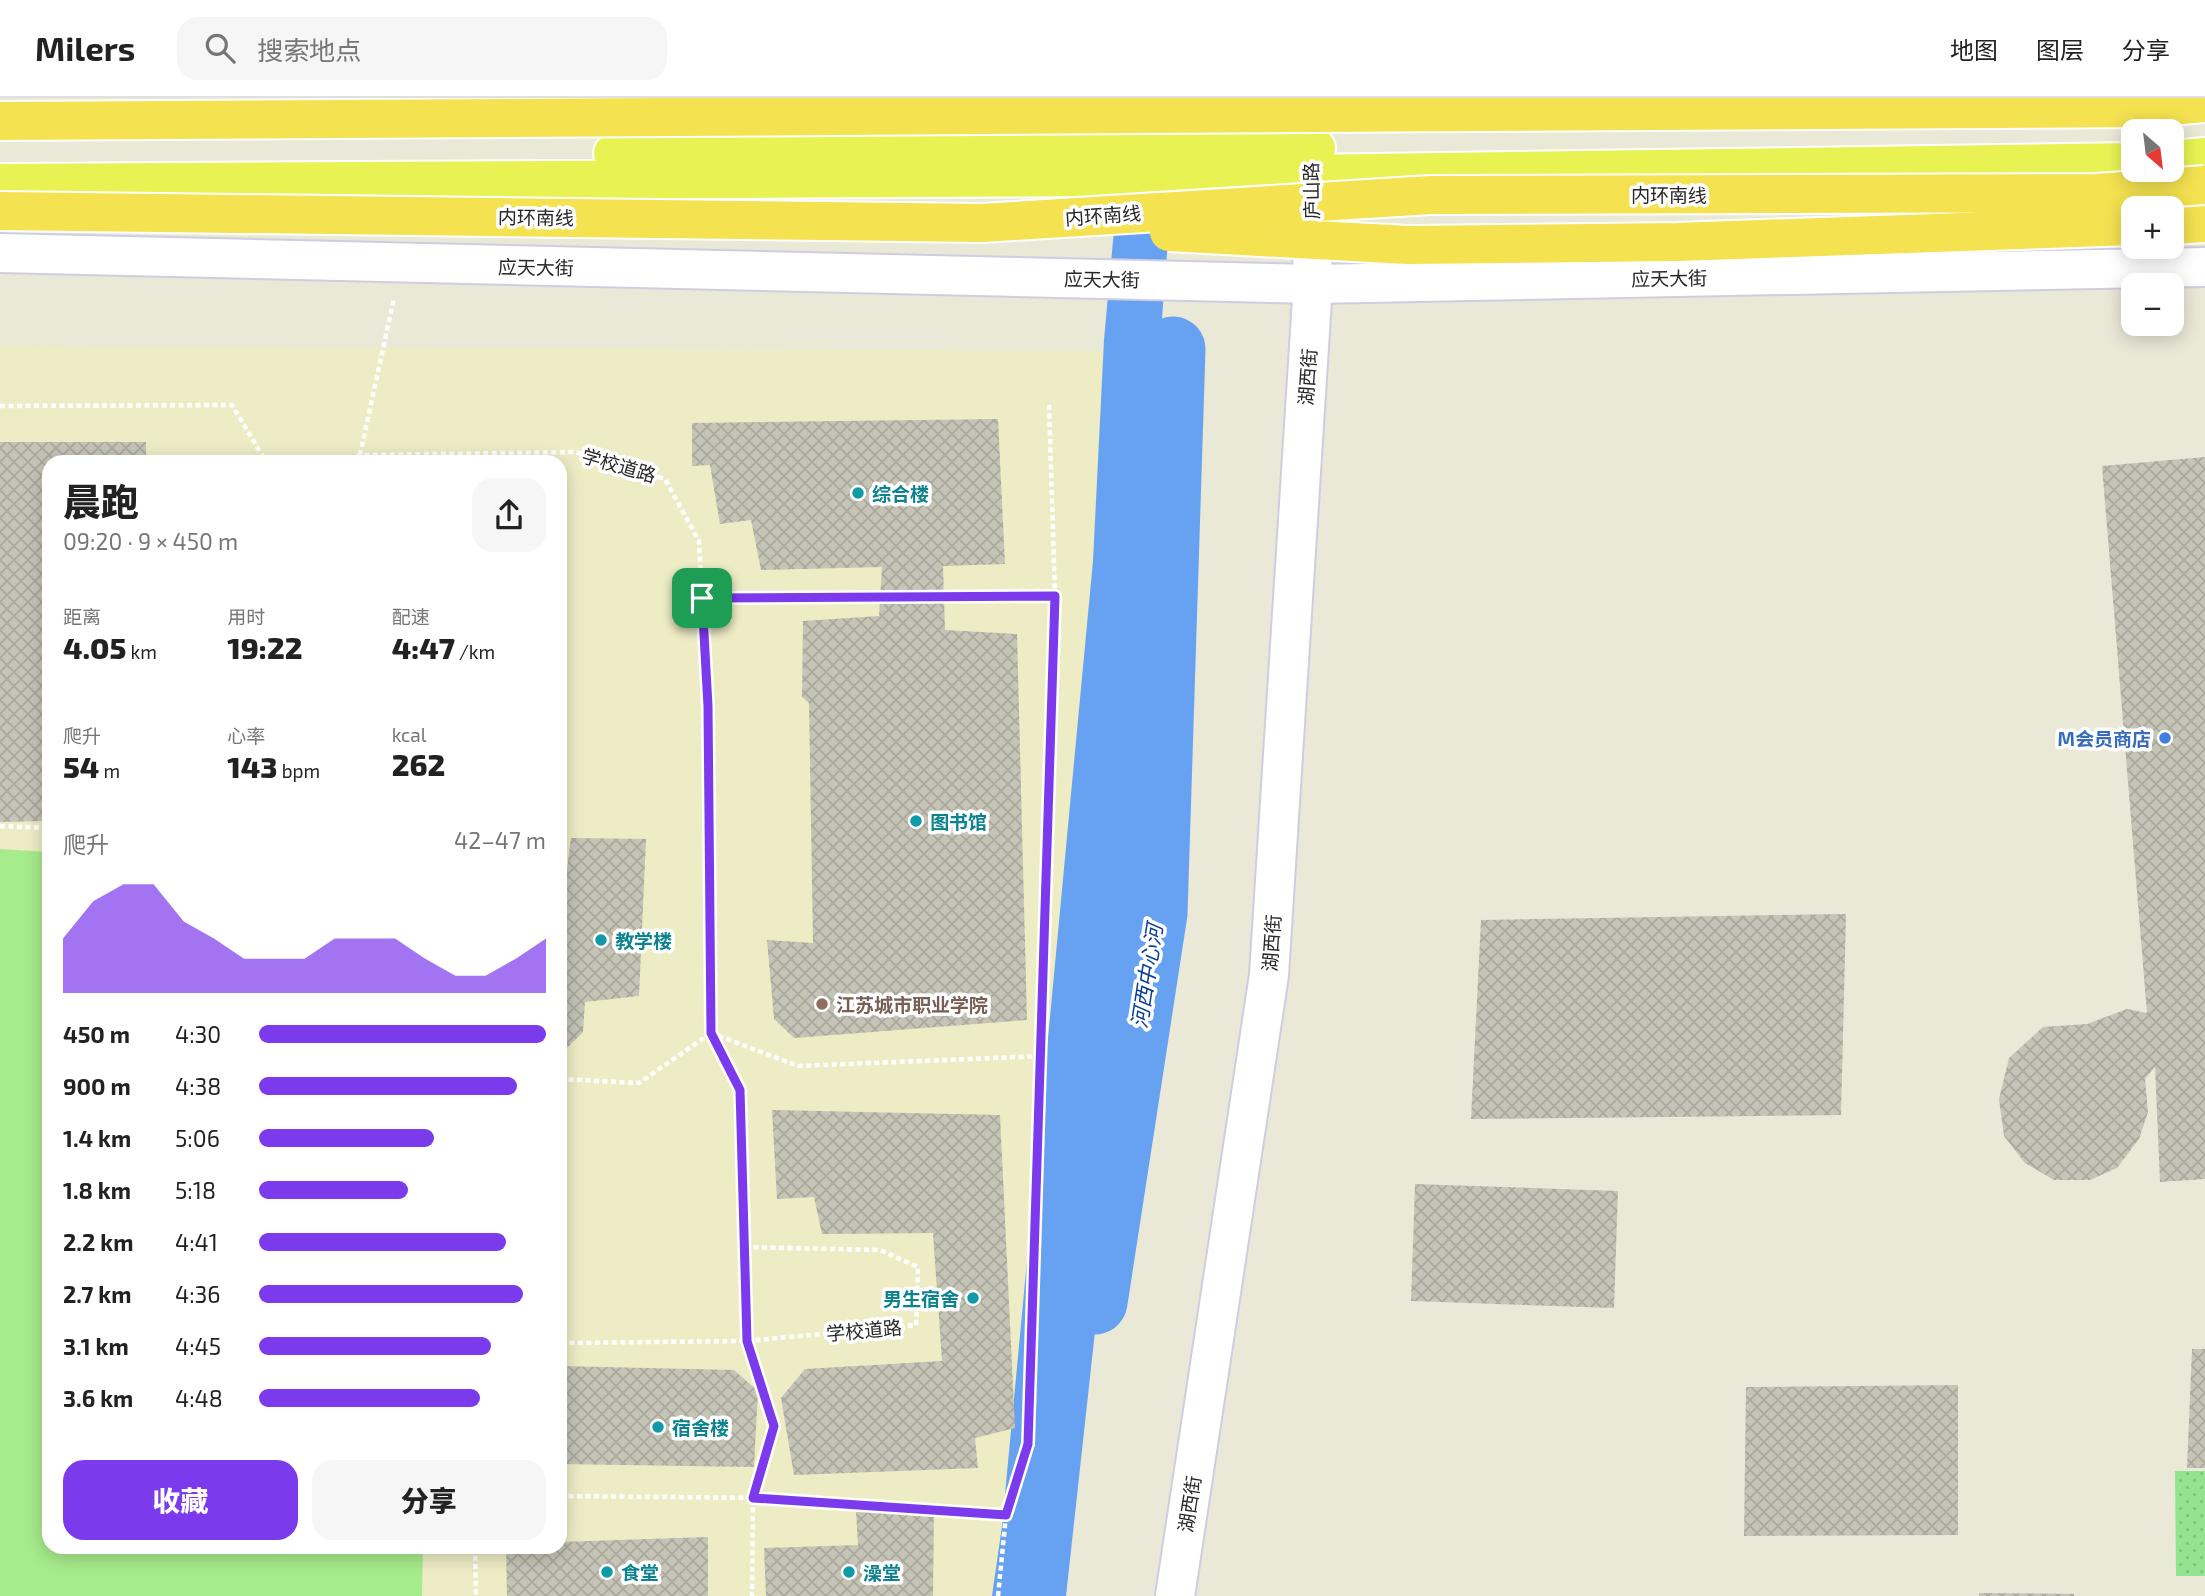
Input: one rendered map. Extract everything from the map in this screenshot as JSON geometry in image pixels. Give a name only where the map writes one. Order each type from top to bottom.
[{"type":"highway","points":[[992,118],[1158,98]]},
{"type":"highway","points":[[0,121],[992,118],[1704,109],[2149,108],[2205,103]]},
{"type":"highway","name":"内环南线","points":[[0,211],[982,223],[1431,195],[2097,193],[2205,185]]},
{"type":"highway","points":[[982,223],[1408,245],[1677,243],[2121,226]]},
{"type":"highway","points":[[2184,224],[2205,223]]},
{"type":"main road","points":[[2184,139],[2205,138]]},
{"type":"main road","points":[[0,183],[1310,161],[2121,142]]},
{"type":"main road","points":[[0,157],[2121,162]]},
{"type":"main road","points":[[2184,159],[2205,158]]},
{"type":"street","name":"庐山路","points":[[1311,98],[1313,284]]},
{"type":"street","name":"应天大街","points":[[0,253],[1313,284],[2205,267]]},
{"type":"street","name":"湖西街","points":[[1175,1596],[1269,975],[1313,284]]},
{"type":"path","points":[[360,455],[401,264]]},
{"type":"path","points":[[0,406],[232,405],[262,455]]},
{"type":"path","points":[[998,1596],[1006,1515],[1028,1444],[1037,1093],[1042,1056],[1055,596],[1049,405]]},
{"type":"path","name":"学校道路","points":[[360,455],[575,452],[665,478],[699,541],[708,706],[711,1033],[740,1090],[747,1341],[774,1426],[753,1498],[752,1596]]},
{"type":"path","points":[[702,598],[1055,596]]},
{"type":"path","points":[[0,826],[42,828]]},
{"type":"path","points":[[567,1079],[639,1083],[711,1033],[799,1066],[1042,1056]]},
{"type":"path","name":"学校道路","points":[[567,1343],[747,1341],[916,1325],[918,1267],[880,1250],[745,1247]]},
{"type":"path","points":[[567,1496],[753,1498],[1006,1515]]},
{"type":"path","points":[[475,1554],[476,1596]]},
{"type":"shaded area","name":"江苏城市职业学院","points":[[0,346],[1146,351],[1027,1596],[0,1596]]},
{"type":"green space","points":[[0,849],[42,852],[42,1554],[423,1554],[422,1596],[0,1596]]},
{"type":"green space","points":[[2175,1471],[2205,1471],[2205,1576],[2176,1576]]},
{"type":"water","points":[[1126,98],[1179,98],[1157,383],[1131,1003],[1066,1596],[992,1596],[1002,1526],[1093,561],[1104,340]]},
{"type":"building","name":"图书馆","points":[[998,419],[1005,564],[943,566],[945,630],[1017,634],[1027,1020],[794,1038],[774,1019],[767,940],[813,943],[809,703],[802,697],[803,621],[879,616],[882,567],[761,570],[751,520],[720,524],[710,465],[692,466],[692,423]]},
{"type":"building","points":[[0,442],[146,442],[146,455],[42,455],[42,821],[0,822]]},
{"type":"building","name":"M会员商店","points":[[2205,457],[2205,1179],[2160,1182],[2155,1067],[2145,1079],[2148,1112],[2139,1139],[2117,1168],[2090,1180],[2054,1180],[2025,1163],[2004,1136],[1999,1099],[2009,1058],[2043,1027],[2087,1024],[2127,1009],[2147,1013],[2102,466]]},
{"type":"building","name":"教学楼","points":[[571,838],[646,839],[639,996],[585,1002],[583,1032],[567,1048],[567,869]]},
{"type":"building","points":[[1846,914],[1841,1115],[1471,1119],[1481,920]]},
{"type":"building","name":"男生宿舍","points":[[772,1110],[1000,1115],[1015,1428],[975,1438],[978,1468],[794,1475],[781,1398],[805,1369],[942,1361],[933,1233],[822,1234],[814,1197],[777,1199]]},
{"type":"building","points":[[1415,1184],[1618,1191],[1614,1308],[1411,1301]]},
{"type":"building","points":[[2192,1349],[2205,1349],[2205,1468],[2187,1468]]},
{"type":"building","name":"宿舍楼","points":[[567,1366],[734,1370],[758,1391],[754,1467],[567,1464]]},
{"type":"building","points":[[1958,1385],[1958,1535],[1744,1536],[1746,1387]]},
{"type":"building","name":"澡堂","points":[[934,1506],[933,1596],[766,1596],[764,1548],[858,1545],[856,1511]]},
{"type":"building","name":"食堂","points":[[708,1537],[708,1596],[507,1596],[506,1554],[567,1554],[567,1542]]},
{"type":"building","points":[[1979,1593],[2074,1594],[2074,1596],[1979,1596]]},
{"type":"waterway","name":"河西中心河","points":[[1095,1302],[1155,913],[1173,349]]},
{"type":"place","name":"综合楼","points":[[858,493]]},
{"type":"place","name":"M会员商店","points":[[2165,738]]},
{"type":"place","name":"图书馆","points":[[916,821]]},
{"type":"place","name":"教学楼","points":[[601,940]]},
{"type":"place","name":"江苏城市职业学院","points":[[822,1004]]},
{"type":"place","name":"男生宿舍","points":[[973,1298]]},
{"type":"place","name":"宿舍楼","points":[[658,1427]]},
{"type":"place","name":"食堂","points":[[607,1572]]},
{"type":"place","name":"澡堂","points":[[849,1572]]},
{"type":"route","points":[[1055,596],[1042,1056],[1037,1093],[1028,1444],[1006,1515],[753,1498],[774,1426],[747,1341],[740,1090],[711,1033],[708,706],[702,598],[1055,596]]}]
